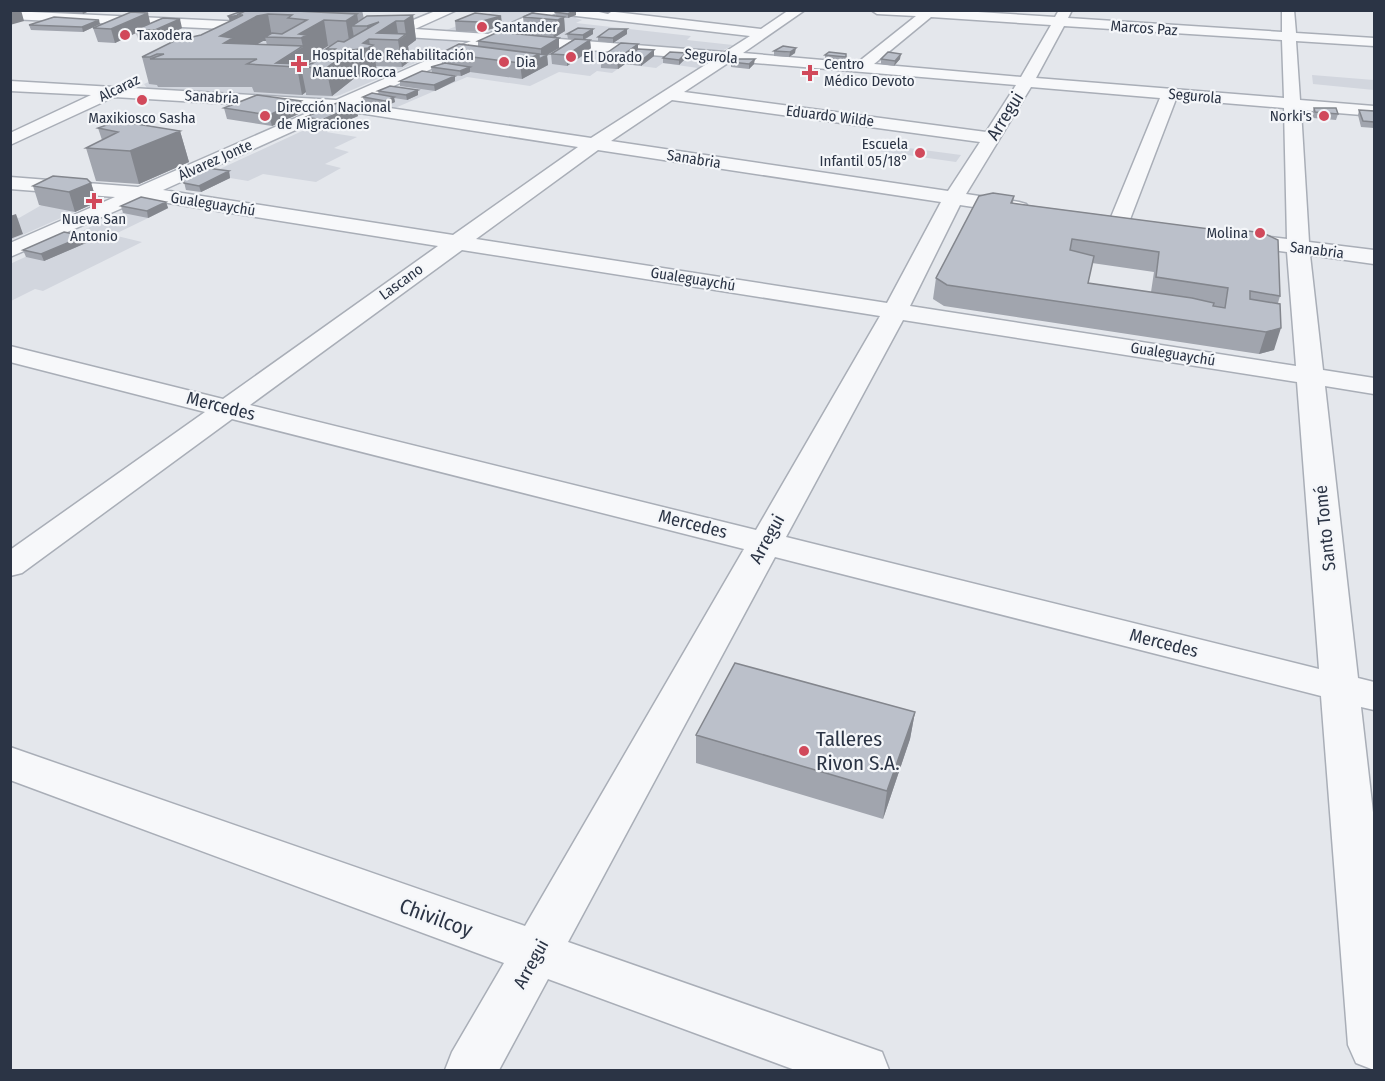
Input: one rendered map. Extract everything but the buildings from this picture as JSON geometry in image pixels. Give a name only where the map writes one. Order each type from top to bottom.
[{"type":"street","points":[[406,28],[452,10]]},
{"type":"street","name":"Álvarez Jonte","points":[[10,251],[552,10]]},
{"type":"street","points":[[559,10],[763,33]]},
{"type":"street","name":"Lascano","points":[[10,566],[594,144],[799,10]]},
{"type":"street","name":"Marcos Paz","points":[[877,10],[927,14],[1062,17],[1288,37],[1374,42]]},
{"type":"street","name":"Santo Tomé","points":[[1288,10],[1298,248],[1310,376],[1358,692],[1374,1045]]},
{"type":"street","points":[[14,29],[35,22],[42,14]]},
{"type":"street","points":[[10,15],[42,14],[244,26],[278,22]]},
{"type":"street","points":[[860,68],[927,14]]},
{"type":"street","name":"Arregui","points":[[471,1071],[895,311],[953,199],[1026,82],[1062,17]]},
{"type":"street","name":"Segurola","points":[[406,28],[361,25],[439,35],[1374,111]]},
{"type":"street","points":[[213,41],[244,26]]},
{"type":"street","points":[[406,28],[439,35]]},
{"type":"street","name":"Alcaraz","points":[[10,140],[141,77]]},
{"type":"street","name":"Sanabria","points":[[10,86],[337,105],[1036,210]]},
{"type":"street","points":[[1119,222],[1170,94]]},
{"type":"street","name":"Eduardo Wilde","points":[[667,95],[992,138]]},
{"type":"street","name":"Gualeguaychú","points":[[10,183],[141,193],[1374,386]]},
{"type":"street","points":[[1095,219],[1142,226]]},
{"type":"street","name":"Sanabria","points":[[1213,236],[1374,257]]},
{"type":"street","name":"Mercedes","points":[[10,354],[229,407],[1358,692]]},
{"type":"street","name":"Chivilcoy","points":[[10,763],[863,1071]]},
{"type":"shaded area","points":[[495,11],[538,11],[490,31],[444,31]]},
{"type":"shaded area","points":[[559,15],[580,15],[575,18],[582,20],[576,23],[691,36],[687,40],[733,45],[720,52],[706,53],[519,33]]},
{"type":"shaded area","name":"Hospital de Rehabilitación Manuel Rocca","points":[[258,32],[456,41],[460,44],[340,95],[327,98],[147,88],[144,84]]},
{"type":"shaded area","points":[[498,43],[707,59],[708,61],[698,68],[663,63],[656,68],[625,64],[612,73],[597,71],[590,76],[559,72],[530,86],[467,77],[395,108],[368,104],[367,101]]},
{"type":"shaded area","points":[[1312,75],[1374,80],[1374,90],[1313,84]]},
{"type":"shaded area","points":[[339,114],[358,116],[326,132],[357,137],[334,148],[349,152],[325,164],[341,168],[316,182],[263,174],[248,181],[230,178],[201,192],[186,190],[185,185]]},
{"type":"shaded area","name":"Escuela Infantil 05/18°","points":[[886,145],[961,155],[956,162],[879,151]]},
{"type":"shaded area","points":[[59,195],[93,198],[97,202],[11,240],[11,216],[19,218]]},
{"type":"shaded area","points":[[150,204],[169,208],[113,235],[142,242],[43,291],[35,289],[11,301],[10,264],[138,205]]},
{"type":"place","name":"Santander","points":[[482,27]]},
{"type":"place","name":"Taxodera","points":[[125,35]]},
{"type":"place","name":"El Dorado","points":[[571,57]]},
{"type":"place","name":"Dia","points":[[504,62]]},
{"type":"place","name":"Hospital de Rehabilitación Manuel Rocca","points":[[299,64]]},
{"type":"place","name":"Centro Médico Devoto","points":[[810,73]]},
{"type":"place","name":"Maxikiosco Sasha","points":[[142,100]]},
{"type":"place","name":"Dirección Nacional de Migraciones","points":[[265,116]]},
{"type":"place","name":"Norki's","points":[[1324,116]]},
{"type":"place","name":"Escuela Infantil 05/18°","points":[[920,153]]},
{"type":"place","name":"Nueva San Antonio","points":[[94,201]]},
{"type":"place","name":"Molina","points":[[1260,233]]},
{"type":"place","name":"Talleres Rivon S.A.","points":[[804,751]]}]
